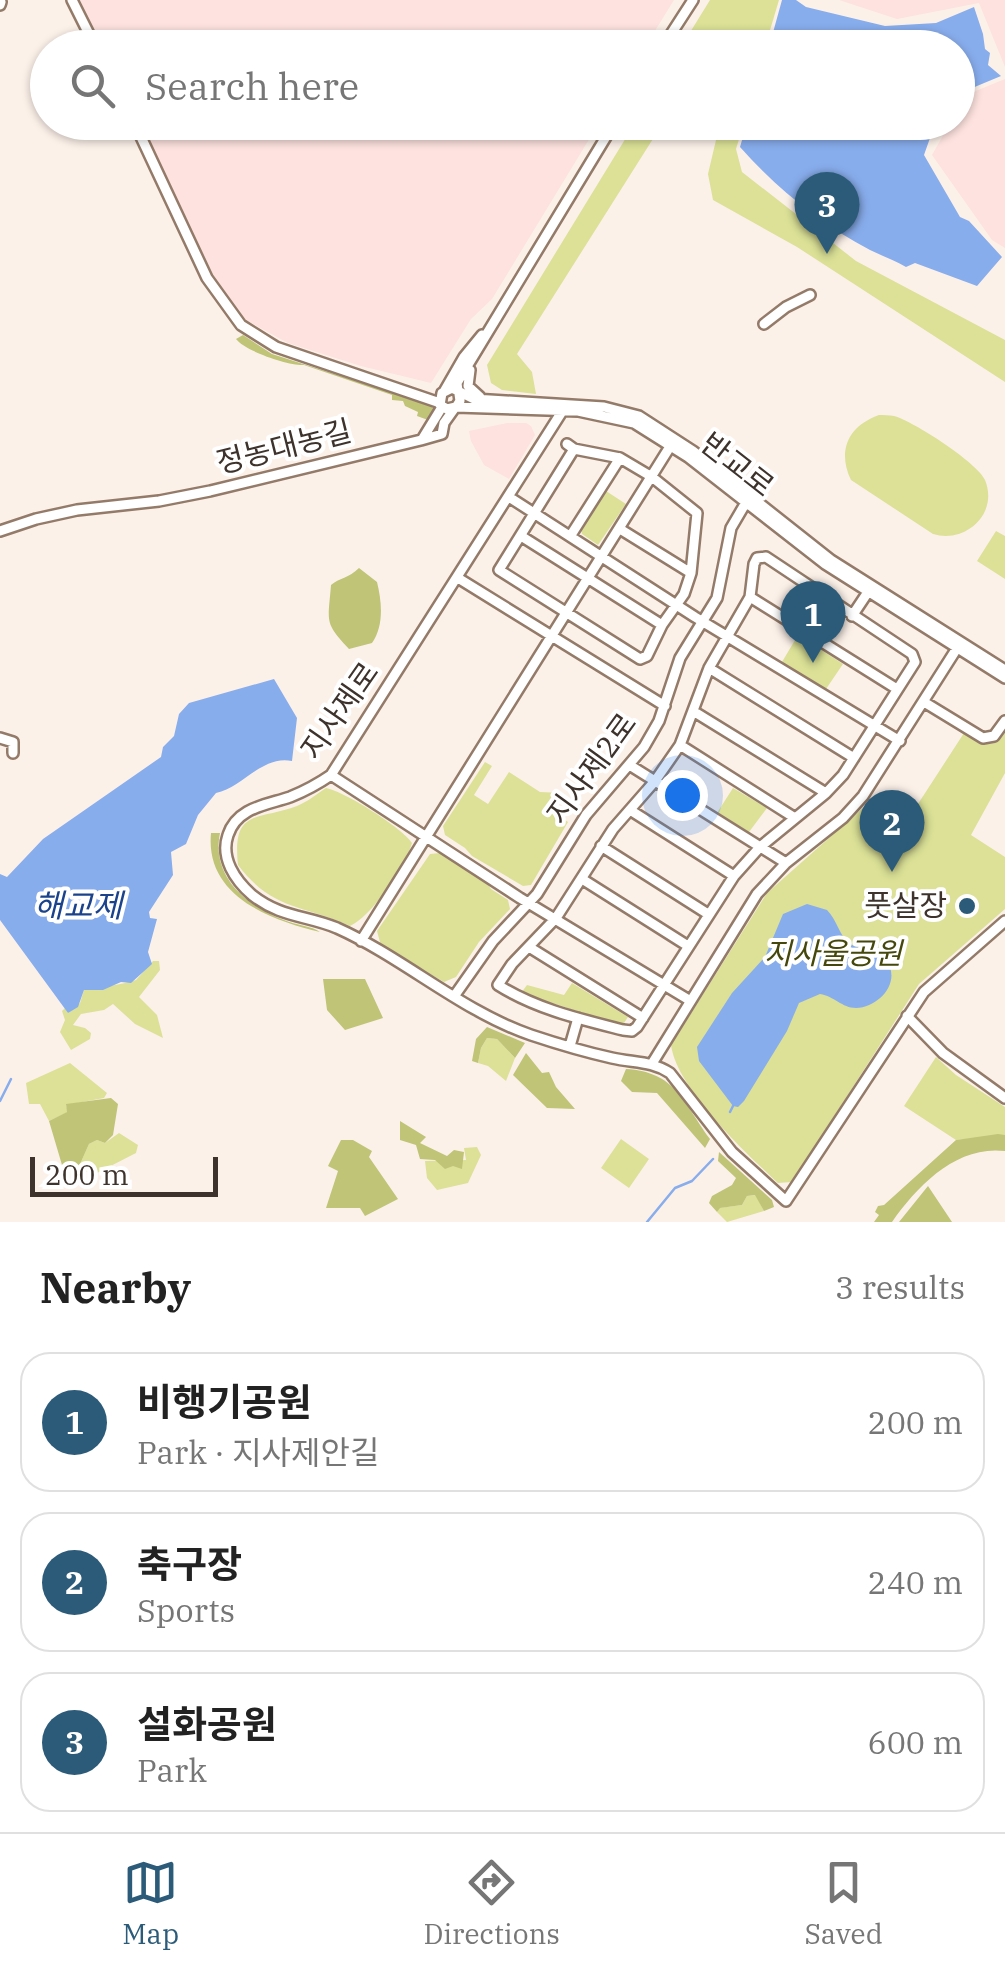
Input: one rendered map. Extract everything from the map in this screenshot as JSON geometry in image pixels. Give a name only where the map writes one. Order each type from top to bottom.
[{"type":"street","points":[[72,0],[87,30]]},
{"type":"street","points":[[673,30],[692,0]]},
{"type":"street","points":[[142,140],[207,278],[241,325],[276,347],[382,381]]},
{"type":"street","points":[[439,435],[460,401],[457,384],[605,140]]},
{"type":"street","points":[[764,324],[810,294]]},
{"type":"street","points":[[422,440],[434,423],[444,391],[474,342],[491,326]]},
{"type":"street","points":[[471,361],[468,386],[480,397]]},
{"type":"street","name":"반교로","points":[[382,381],[458,392],[474,399],[585,405],[640,416],[685,445],[800,546],[959,646]]},
{"type":"street","name":"반교로","points":[[382,381],[455,408],[563,410],[634,423],[959,646]]},
{"type":"street","points":[[532,408],[547,421],[548,431]]},
{"type":"street","name":"지사제로","points":[[563,410],[331,775],[310,788],[244,813],[228,834],[228,863],[242,886],[274,910],[333,926],[519,1030],[630,1062],[653,1062]]},
{"type":"street","points":[[434,423],[439,435]]},
{"type":"street","name":"정농대농길","points":[[0,531],[36,518],[159,501],[439,435]]},
{"type":"street","points":[[361,940],[671,445]]},
{"type":"street","points":[[570,447],[620,458],[652,477],[697,513],[691,573],[648,656],[640,659],[499,570],[570,447]]},
{"type":"street","points":[[571,535],[620,458]]},
{"type":"street","points":[[509,497],[900,741]]},
{"type":"street","name":"지사제2로","points":[[455,995],[493,941],[531,902],[582,820],[631,766],[665,706],[680,658],[717,598],[730,528],[747,500]]},
{"type":"street","points":[[620,529],[691,573]]},
{"type":"street","points":[[520,536],[662,625]]},
{"type":"street","points":[[766,557],[852,616],[912,654],[914,662],[854,758],[826,793],[760,848],[734,876],[632,1031],[530,1003],[498,985],[556,918],[601,846],[680,745],[709,668],[750,597],[757,558],[766,557]]},
{"type":"street","points":[[458,578],[665,706]]},
{"type":"street","points":[[852,616],[868,592]]},
{"type":"street","points":[[750,597],[896,689]]},
{"type":"street","points":[[959,646],[1005,670]]},
{"type":"street","points":[[959,646],[1005,678]]},
{"type":"street","points":[[959,646],[881,772],[843,818],[786,863],[750,904],[653,1062],[670,1073],[732,1152],[786,1202],[924,992],[1005,922]]},
{"type":"street","points":[[709,668],[854,758]]},
{"type":"street","points":[[924,702],[983,738],[994,736],[1005,721]]},
{"type":"street","points":[[693,710],[826,793]]},
{"type":"street","points":[[0,738],[13,742],[12,753]]},
{"type":"street","points":[[680,745],[795,818]]},
{"type":"street","points":[[631,766],[786,863]]},
{"type":"street","points":[[331,775],[690,1000]]},
{"type":"street","points":[[630,810],[734,876]]},
{"type":"street","points":[[601,846],[708,914]]},
{"type":"street","points":[[582,879],[688,946]]},
{"type":"street","points":[[529,947],[643,1018]]},
{"type":"street","points":[[907,1016],[943,1053],[1005,1098]]},
{"type":"street","points":[[570,1046],[578,1018]]},
{"type":"shaded area","points":[[80,0],[674,0],[655,30],[94,30]]},
{"type":"shaded area","points":[[839,0],[1005,0],[1005,67],[979,3],[897,19]]},
{"type":"shaded area","points":[[1005,79],[1005,248],[992,240],[932,155],[940,140],[975,140],[975,91]]},
{"type":"shaded area","points":[[147,140],[589,140],[492,299],[471,319],[431,383],[288,343],[246,320],[215,278]]},
{"type":"shaded area","points":[[526,423],[535,435],[509,479],[484,465],[469,431]]},
{"type":"green space","points":[[710,0],[779,0],[770,30],[691,30]]},
{"type":"green space","points":[[625,140],[652,140],[517,354],[532,372],[536,394],[502,390],[491,383],[487,365]]},
{"type":"green space","points":[[716,140],[739,140],[736,149],[742,172],[856,261],[1005,340],[1005,382],[797,247],[713,200],[708,174]]},
{"type":"green space","points":[[243,335],[272,354],[431,405],[434,410],[428,420],[417,416],[418,412],[403,401],[392,400],[392,395],[258,353],[236,339]]},
{"type":"green space","points":[[879,415],[894,416],[915,426],[944,443],[980,473],[988,492],[983,515],[976,524],[957,535],[933,534],[851,480],[845,459],[848,441],[860,426]]},
{"type":"green space","points":[[606,491],[626,504],[598,545],[581,530]]},
{"type":"green space","points":[[996,531],[1005,536],[1005,579],[977,561]]},
{"type":"green space","points":[[359,568],[377,582],[380,622],[372,643],[349,649],[330,621],[331,585]]},
{"type":"green space","points":[[798,635],[843,664],[826,689],[782,662]]},
{"type":"green space","name":"지사울공원","points":[[1005,729],[1005,773],[971,835],[1005,857],[1005,909],[919,984],[792,1182],[778,1183],[699,1100],[676,1062],[671,1045],[767,893],[873,799],[900,823],[916,807],[964,733],[981,744],[995,743]]},
{"type":"green space","points":[[485,762],[492,766],[474,795],[488,804],[509,772],[540,792],[563,793],[552,811],[568,822],[531,885],[523,886],[445,835],[443,826]]},
{"type":"green space","points":[[326,788],[373,811],[412,843],[387,890],[350,926],[276,899],[238,865],[237,847],[243,825],[259,816],[301,804]]},
{"type":"green space","points":[[733,788],[767,808],[749,832],[717,813]]},
{"type":"green space","points":[[211,833],[220,833],[221,863],[245,898],[270,914],[320,932],[281,920],[244,902],[218,873]]},
{"type":"green space","points":[[440,853],[485,880],[508,900],[510,909],[479,942],[456,977],[444,982],[381,946],[377,931],[430,854]]},
{"type":"green space","points":[[153,961],[159,961],[160,970],[139,997],[157,1015],[163,1038],[135,1024],[113,1004],[104,1010],[81,1014],[73,1025],[85,1028],[91,1033],[90,1039],[71,1050],[60,1032],[65,1020],[62,1011],[65,1008],[68,1013],[80,1003],[84,990],[136,980]]},
{"type":"green space","points":[[323,979],[365,979],[383,1018],[345,1030],[327,1010]]},
{"type":"green space","points":[[572,983],[628,1017],[624,1023],[521,993],[527,985],[564,995]]},
{"type":"green space","points":[[487,1027],[525,1043],[515,1058],[497,1039],[487,1038],[478,1063],[472,1061],[476,1039]]},
{"type":"green space","points":[[487,1038],[497,1039],[515,1058],[506,1081],[478,1063]]},
{"type":"green space","points":[[526,1053],[542,1073],[549,1072],[575,1109],[547,1108],[513,1075]]},
{"type":"green space","points":[[936,1057],[1005,1107],[1005,1135],[956,1140],[904,1106]]},
{"type":"green space","points":[[70,1063],[107,1093],[104,1098],[66,1105],[68,1112],[49,1121],[40,1104],[29,1104],[26,1083]]},
{"type":"green space","points":[[626,1069],[656,1076],[677,1091],[710,1139],[705,1148],[657,1093],[632,1092],[621,1081]]},
{"type":"green space","points":[[111,1098],[118,1104],[113,1135],[105,1143],[97,1140],[89,1144],[73,1172],[62,1165],[49,1121],[67,1112],[66,1104]]},
{"type":"green space","points":[[400,1121],[426,1137],[420,1143],[447,1156],[454,1150],[464,1152],[462,1169],[445,1169],[435,1160],[420,1159],[416,1145],[400,1140]]},
{"type":"green space","points":[[119,1133],[138,1145],[136,1153],[97,1173],[77,1171],[89,1144],[97,1140],[105,1143]]},
{"type":"green space","points":[[1005,1135],[1005,1151],[971,1154],[955,1161],[914,1194],[892,1222],[874,1222],[879,1215],[875,1212],[878,1206],[884,1205],[956,1140]]},
{"type":"green space","points":[[621,1139],[649,1159],[629,1188],[601,1168]]},
{"type":"green space","points":[[341,1140],[353,1140],[372,1151],[369,1157],[398,1199],[365,1216],[360,1208],[326,1208],[338,1171],[328,1166]]},
{"type":"green space","points":[[477,1147],[481,1155],[468,1183],[437,1190],[427,1178],[425,1161],[466,1160],[464,1148]]},
{"type":"green space","points":[[719,1152],[772,1200],[774,1207],[764,1211],[755,1195],[747,1196],[742,1205],[720,1208],[717,1212],[709,1203],[712,1196],[732,1185],[736,1178],[718,1161]]},
{"type":"green space","points":[[928,1186],[952,1222],[899,1222]]},
{"type":"green space","points":[[756,1195],[764,1211],[727,1222],[717,1212],[719,1208],[742,1205],[747,1196]]},
{"type":"water","points":[[782,0],[796,0],[806,7],[885,26],[936,23],[974,7],[985,49],[990,53],[988,65],[1001,76],[975,87],[975,30],[774,30]]},
{"type":"water","points":[[742,140],[929,140],[924,155],[960,217],[969,221],[1002,257],[977,286],[915,263],[906,267],[817,217],[740,147]]},
{"type":"water","name":"해교제","points":[[274,679],[297,718],[292,761],[271,763],[216,793],[198,815],[186,844],[171,852],[173,875],[149,912],[150,918],[157,919],[148,952],[152,964],[131,983],[84,990],[78,1007],[68,1013],[0,920],[0,874],[7,877],[43,839],[161,757],[163,747],[174,736],[179,714],[189,703]]},
{"type":"water","points":[[807,904],[827,910],[849,943],[885,959],[890,967],[890,983],[880,998],[856,1008],[820,994],[799,1003],[787,1031],[744,1101],[733,1106],[699,1061],[697,1047],[732,993],[765,957],[783,914]]},
{"type":"waterway","points":[[0,1101],[11,1079]]},
{"type":"waterway","points":[[730,1112],[733,1106]]},
{"type":"waterway","points":[[647,1222],[675,1188],[692,1181],[713,1159]]},
{"type":"place","name":"설화공원","points":[[827,254]]},
{"type":"place","name":"비행기공원","points":[[813,663]]},
{"type":"place","name":"축구장","points":[[892,872]]},
{"type":"place","name":"풋살장","points":[[967,906]]}]
